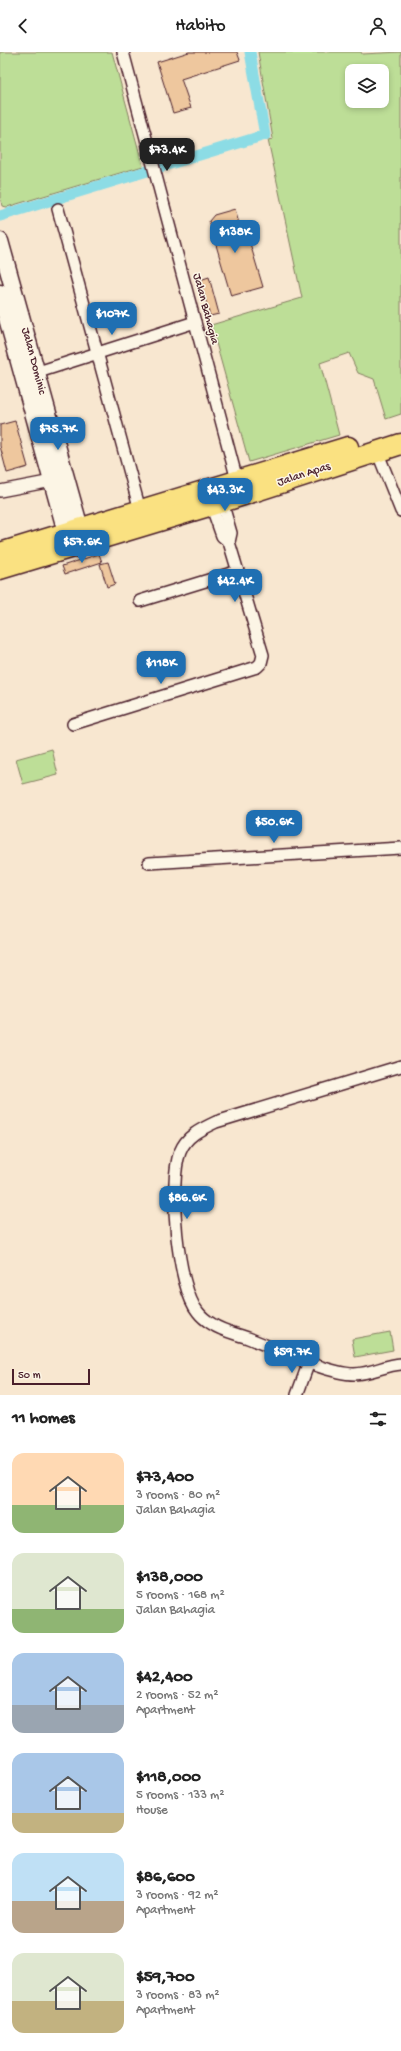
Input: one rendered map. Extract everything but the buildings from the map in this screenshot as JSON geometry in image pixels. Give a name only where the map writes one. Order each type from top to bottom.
[{"type":"highway","name":"Jalan Apas","points":[[0,569],[79,534],[140,510],[401,431]]},
{"type":"highway","name":"Jalan Apas","points":[[0,553],[216,503],[401,444]]},
{"type":"street","name":"Jalan Bahagia","points":[[123,52],[237,480]]},
{"type":"street","points":[[58,209],[140,510]]},
{"type":"street","name":"Jalan Dominic","points":[[0,240],[52,481],[79,534]]},
{"type":"street","name":"Jalan Dominic","points":[[0,293],[30,375],[79,534]]},
{"type":"street","points":[[30,375],[195,322]]},
{"type":"street","points":[[376,451],[393,487],[401,511]]},
{"type":"street","points":[[0,491],[52,481]]},
{"type":"street","points":[[73,724],[257,667],[262,663],[263,655],[229,542],[231,533],[216,503]]},
{"type":"street","points":[[140,601],[238,571]]},
{"type":"street","points":[[149,864],[401,848]]},
{"type":"street","points":[[401,1066],[216,1122],[188,1138],[180,1152],[175,1200],[177,1239],[189,1293],[198,1312],[213,1324],[309,1362],[352,1374],[366,1373],[401,1364]]},
{"type":"street","points":[[296,1395],[309,1362]]},
{"type":"green space","points":[[0,52],[112,52],[143,166],[7,207],[2,206],[0,197]]},
{"type":"green space","points":[[258,52],[361,52],[362,54],[401,52],[401,414],[386,419],[374,379],[358,373],[349,353],[320,363],[339,435],[249,462],[211,325],[302,298],[268,140],[273,139]]},
{"type":"green space","points":[[52,749],[58,775],[23,784],[16,759]]},
{"type":"green space","points":[[390,1332],[393,1350],[355,1357],[352,1339]]},
{"type":"waterway","points":[[0,216],[265,135],[250,52]]}]
